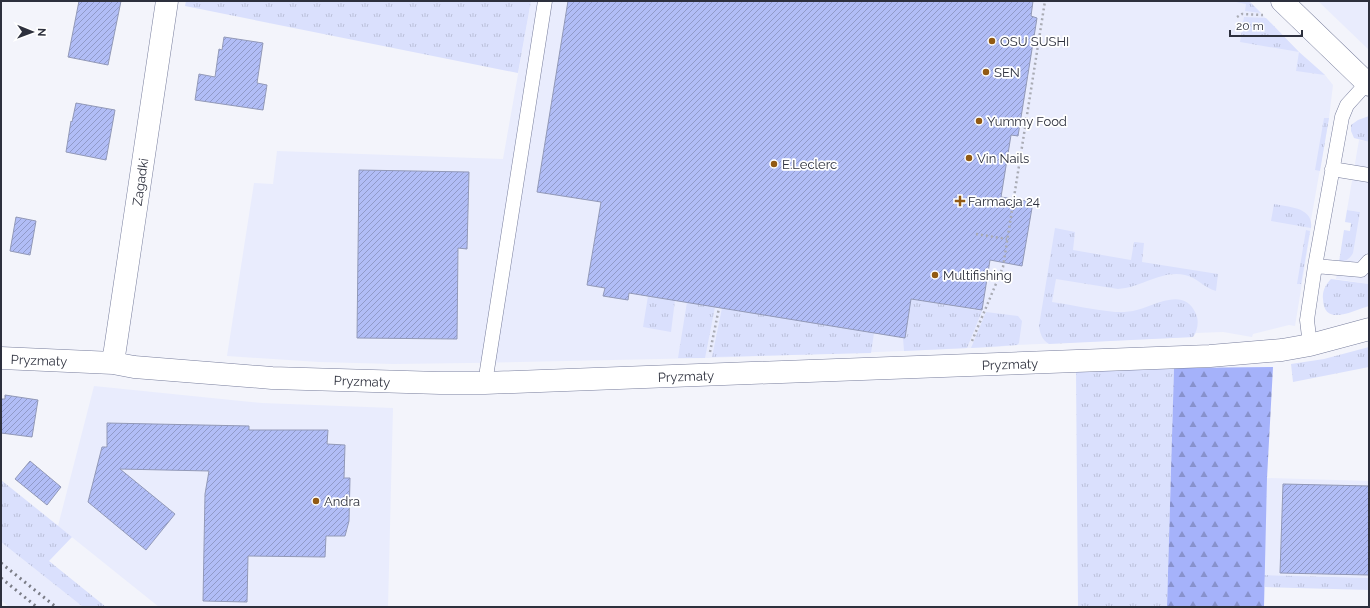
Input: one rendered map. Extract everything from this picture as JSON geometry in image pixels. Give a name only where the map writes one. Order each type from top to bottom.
[{"type":"street","name":"Zagadki","points":[[113,363],[167,1]]},
{"type":"street","points":[[1275,8],[1368,84]]},
{"type":"street","name":"Pryzmaty","points":[[1,358],[113,363],[134,367],[272,378],[486,383],[1210,356],[1282,350],[1310,345],[1369,329]]},
{"type":"lane","points":[[486,383],[545,1]]},
{"type":"lane","points":[[1310,345],[1307,320],[1315,266],[1342,116],[1347,105],[1368,84]]},
{"type":"lane","points":[[1332,169],[1369,175]]},
{"type":"lane","points":[[1315,266],[1361,270],[1369,261]]},
{"type":"path","points":[[971,343],[1003,267],[1046,1]]},
{"type":"path","points":[[1237,17],[1242,14],[1275,8]]},
{"type":"path","points":[[976,234],[1007,239]]},
{"type":"path","points":[[709,357],[719,308]]},
{"type":"shaded area","points":[[531,1],[1249,1],[1299,52],[1325,75],[1333,85],[1295,326],[1289,325],[1253,334],[1252,337],[1223,332],[1196,333],[1193,337],[996,347],[705,358],[393,364],[319,362],[227,356],[254,183],[273,184],[277,151],[503,159]]},
{"type":"shaded area","points":[[1318,1],[1369,1],[1369,50]]},
{"type":"shaded area","points":[[1359,140],[1369,142],[1369,284],[1336,279],[1339,262],[1360,212],[1347,210]]},
{"type":"shaded area","points":[[94,386],[262,403],[393,408],[388,607],[159,607],[58,526]]},
{"type":"shaded area","points":[[1267,478],[1369,481],[1369,578],[1264,575]]},
{"type":"shaded area","points":[[1,542],[83,607],[9,607],[1,600]]},
{"type":"green space","points":[[186,1],[531,1],[518,73],[185,6]]},
{"type":"green space","points":[[1231,1],[1249,1],[1261,13],[1245,11],[1246,4]]},
{"type":"green space","points":[[1244,17],[1266,18],[1299,52],[1240,42]]},
{"type":"green space","points":[[1299,52],[1325,75],[1296,71]]},
{"type":"green space","points":[[1369,116],[1369,142],[1354,138],[1351,131],[1351,125],[1358,120]]},
{"type":"green space","points":[[1324,118],[1329,118],[1320,171],[1315,170]]},
{"type":"green space","points":[[1274,204],[1293,207],[1304,212],[1311,221],[1311,228],[1271,221]]},
{"type":"green space","points":[[1347,210],[1360,212],[1353,253],[1347,260],[1339,262],[1344,230],[1350,231],[1351,223],[1345,222]]},
{"type":"green space","points":[[1055,228],[1075,232],[1073,250],[1131,260],[1134,242],[1144,243],[1142,262],[1218,274],[1216,291],[1208,288],[1189,276],[1176,274],[1159,277],[1135,286],[1118,289],[1056,279],[1052,302],[1091,309],[1129,312],[1168,300],[1176,299],[1184,301],[1191,305],[1197,317],[1197,328],[1193,337],[1049,344],[1042,336],[1039,326]]},
{"type":"green space","points":[[1306,230],[1310,231],[1301,284],[1297,284]]},
{"type":"green space","points":[[1331,279],[1369,284],[1369,306],[1340,315],[1328,313],[1325,308],[1323,293]]},
{"type":"green space","points":[[648,296],[675,300],[671,332],[643,327]]},
{"type":"green space","points":[[911,299],[982,311],[967,348],[904,351],[903,338],[905,338]]},
{"type":"green space","points":[[687,302],[715,307],[705,358],[678,358]]},
{"type":"green space","points":[[722,308],[874,333],[871,353],[712,357]]},
{"type":"green space","points":[[986,312],[1018,316],[1022,321],[1019,343],[1017,345],[971,348]]},
{"type":"green space","points":[[1369,347],[1369,367],[1293,382],[1291,364],[1324,359]]},
{"type":"green space","points":[[1273,367],[1267,478],[1264,607],[1167,607],[1174,368]]},
{"type":"green space","points":[[1174,368],[1167,607],[1078,607],[1076,372]]},
{"type":"green space","points":[[1,480],[72,537],[49,561],[106,607],[83,607],[1,542]]},
{"type":"green space","points":[[1264,575],[1369,578],[1369,590],[1265,587]]},
{"type":"building","points":[[79,1],[121,1],[108,65],[68,57]]},
{"type":"building","name":"E.Leclerc","points":[[568,1],[1033,1],[1031,16],[1037,18],[1018,136],[1011,135],[1001,197],[1033,202],[1022,266],[990,260],[982,310],[911,299],[905,338],[629,293],[628,300],[603,296],[605,288],[587,285],[601,202],[537,192]]},
{"type":"building","points":[[224,37],[263,43],[257,83],[267,85],[263,110],[195,100],[199,74],[215,77],[219,49],[222,50]]},
{"type":"building","points":[[76,103],[115,110],[106,160],[66,152],[71,121],[72,122]]},
{"type":"building","points":[[359,170],[469,172],[467,249],[458,248],[457,339],[357,338]]},
{"type":"building","points":[[16,217],[36,221],[30,255],[10,251]]},
{"type":"building","points":[[5,395],[38,400],[32,437],[1,433],[1,399],[5,399]]},
{"type":"building","points":[[107,423],[249,426],[249,430],[328,430],[327,444],[345,445],[344,478],[350,478],[349,521],[345,536],[326,536],[325,557],[248,556],[247,602],[203,601],[205,494],[209,471],[120,469],[175,514],[146,550],[88,502],[102,447],[107,447]]},
{"type":"building","points":[[30,461],[61,487],[47,505],[15,479]]},
{"type":"building","points":[[1283,484],[1369,486],[1369,575],[1280,573]]},
{"type":"railway","points":[[1,563],[56,607]]},
{"type":"railway","points":[[1,578],[37,607]]},
{"type":"place","name":"OSU SUSHI","points":[[992,41]]},
{"type":"place","name":"SEN","points":[[986,72]]},
{"type":"place","name":"Yummy Food","points":[[979,121]]},
{"type":"place","name":"Vin Nails","points":[[969,158]]},
{"type":"place","name":"E.Leclerc","points":[[774,164]]},
{"type":"place","name":"Farmacja 24","points":[[960,201]]},
{"type":"place","name":"Multifishing","points":[[935,275]]},
{"type":"place","name":"Andra","points":[[316,501]]}]
